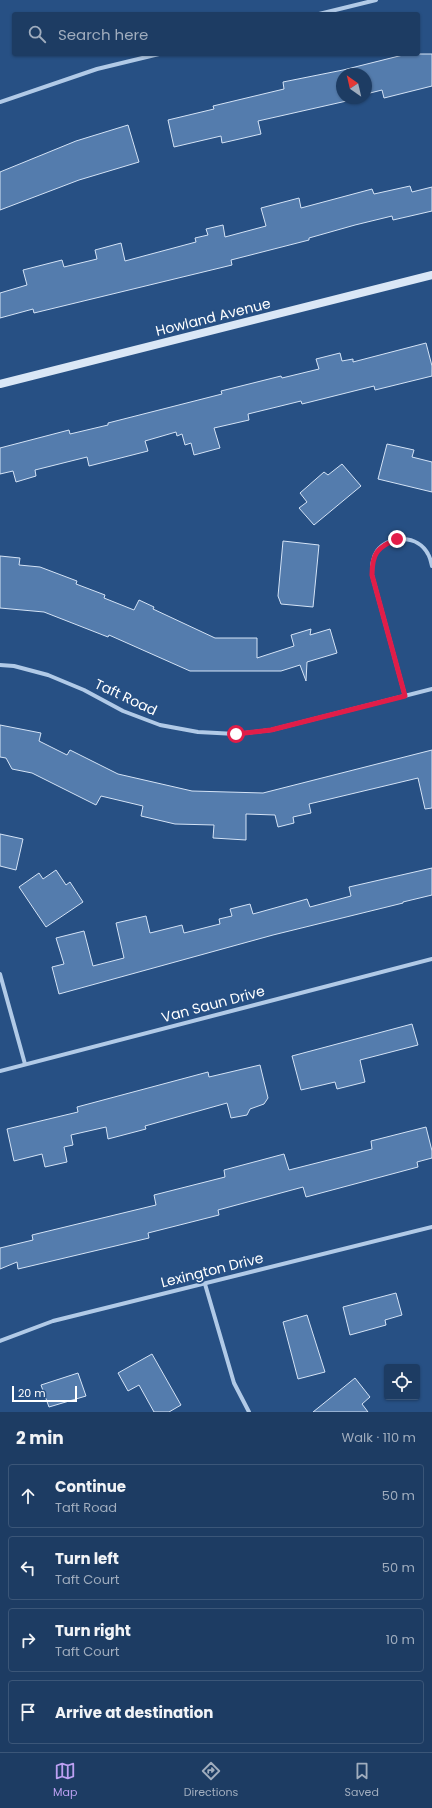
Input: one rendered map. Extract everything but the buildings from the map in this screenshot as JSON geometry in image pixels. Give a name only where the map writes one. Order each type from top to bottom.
[{"type":"street","points":[[327,12],[376,0]]},
{"type":"street","points":[[0,102],[97,69],[150,56]]},
{"type":"street","name":"Howland Avenue","points":[[0,384],[432,275]]},
{"type":"street","points":[[405,696],[372,575],[372,562],[377,551],[385,544],[397,539],[409,539],[420,544],[428,554],[432,566]]},
{"type":"street","name":"Taft Road","points":[[0,665],[14,666],[48,675],[84,690],[123,711],[160,725],[198,732],[236,734],[271,730],[432,689]]},
{"type":"street","name":"Van Saun Drive","points":[[0,1071],[432,959]]},
{"type":"street","points":[[0,974],[25,1064]]},
{"type":"street","name":"Lexington Drive","points":[[0,1341],[53,1321],[432,1227]]},
{"type":"street","points":[[205,1284],[234,1383],[249,1412]]},
{"type":"route","points":[[236,734],[271,730],[405,696],[372,575],[372,562],[377,551],[385,544],[397,539]]}]
